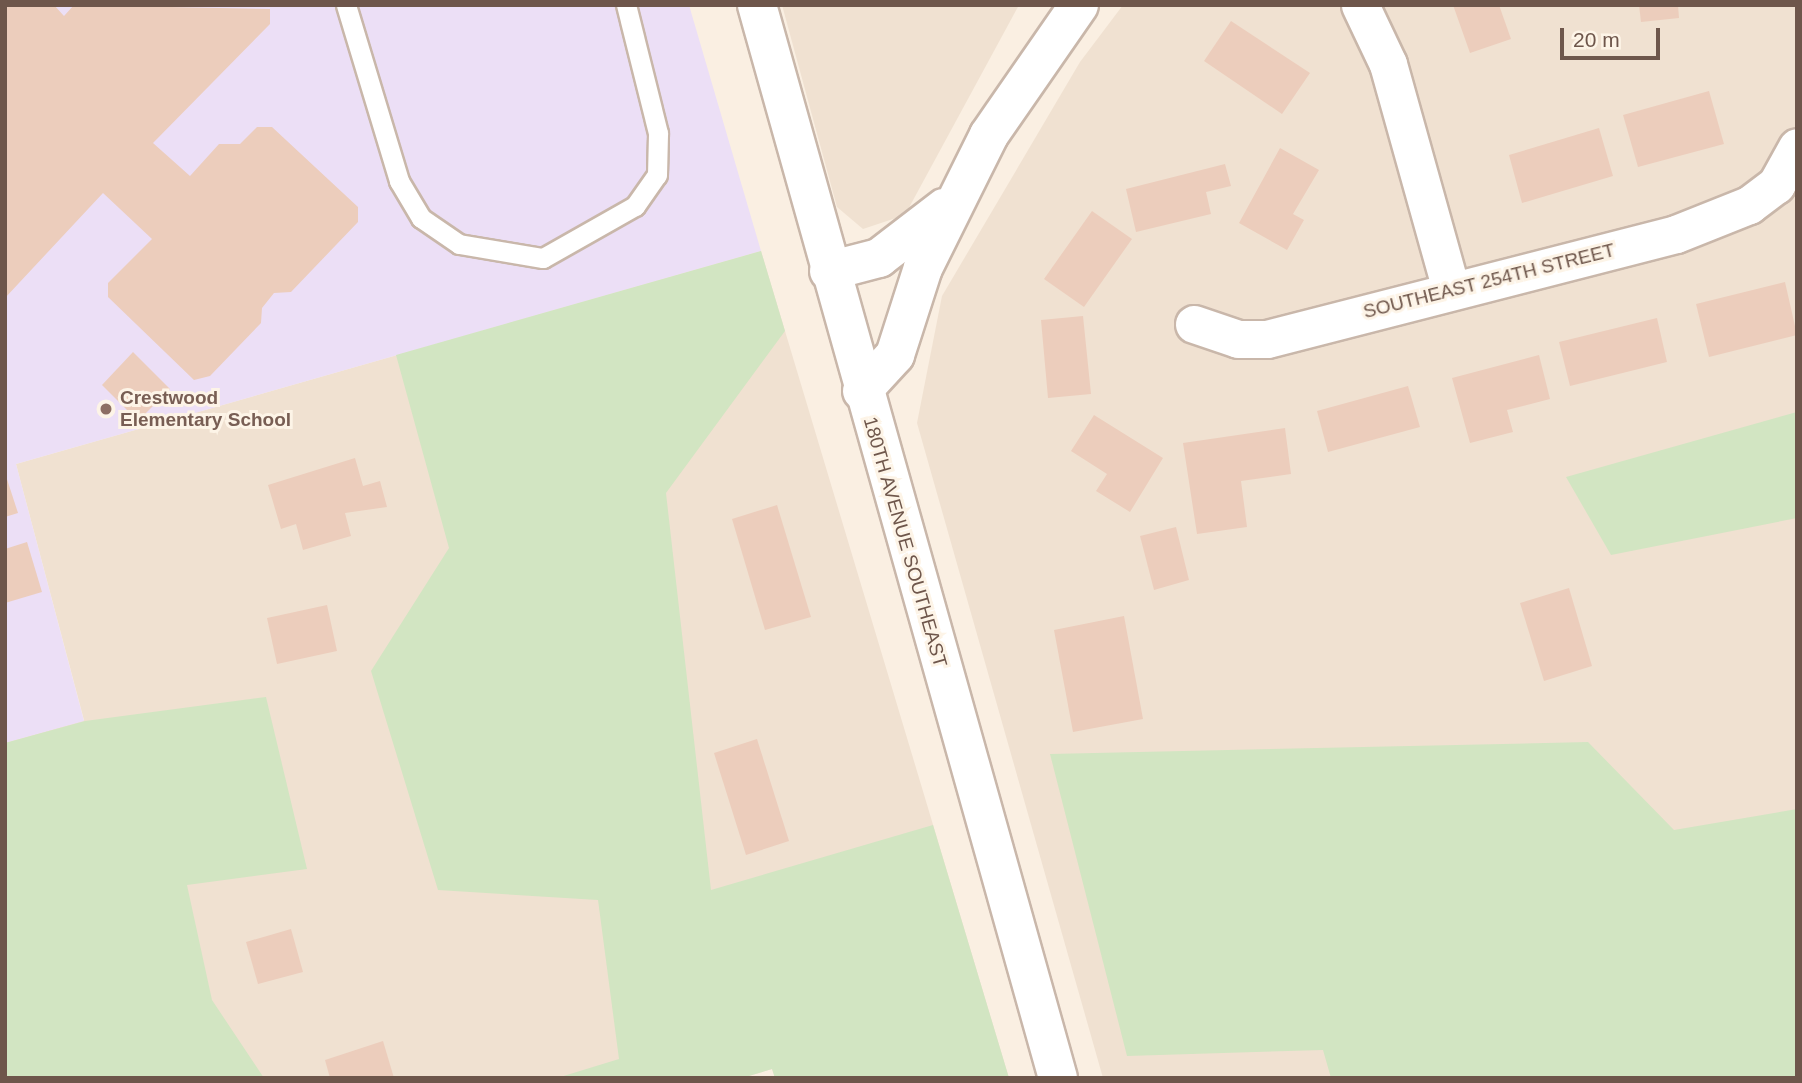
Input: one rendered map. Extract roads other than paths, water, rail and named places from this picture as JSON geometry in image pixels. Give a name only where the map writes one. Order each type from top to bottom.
[{"type":"street","name":"180TH AVENUE SOUTHEAST","points":[[757,5],[862,391],[1058,1078]]},
{"type":"street","points":[[862,391],[895,355],[952,201],[1079,5]]},
{"type":"street","points":[[1360,5],[1388,64],[1451,290]]},
{"type":"street","name":"SOUTHEAST 254TH STREET","points":[[1194,324],[1238,339],[1267,339],[1724,219],[1776,185],[1797,147]]},
{"type":"street","points":[[829,271],[879,258],[910,240],[952,201]]},
{"type":"lane","points":[[346,5],[399,181],[421,218],[459,244],[543,258],[635,206],[657,175],[658,133],[626,5]]},
{"type":"place","name":"Crestwood Elementary School","points":[[106,409]]}]
